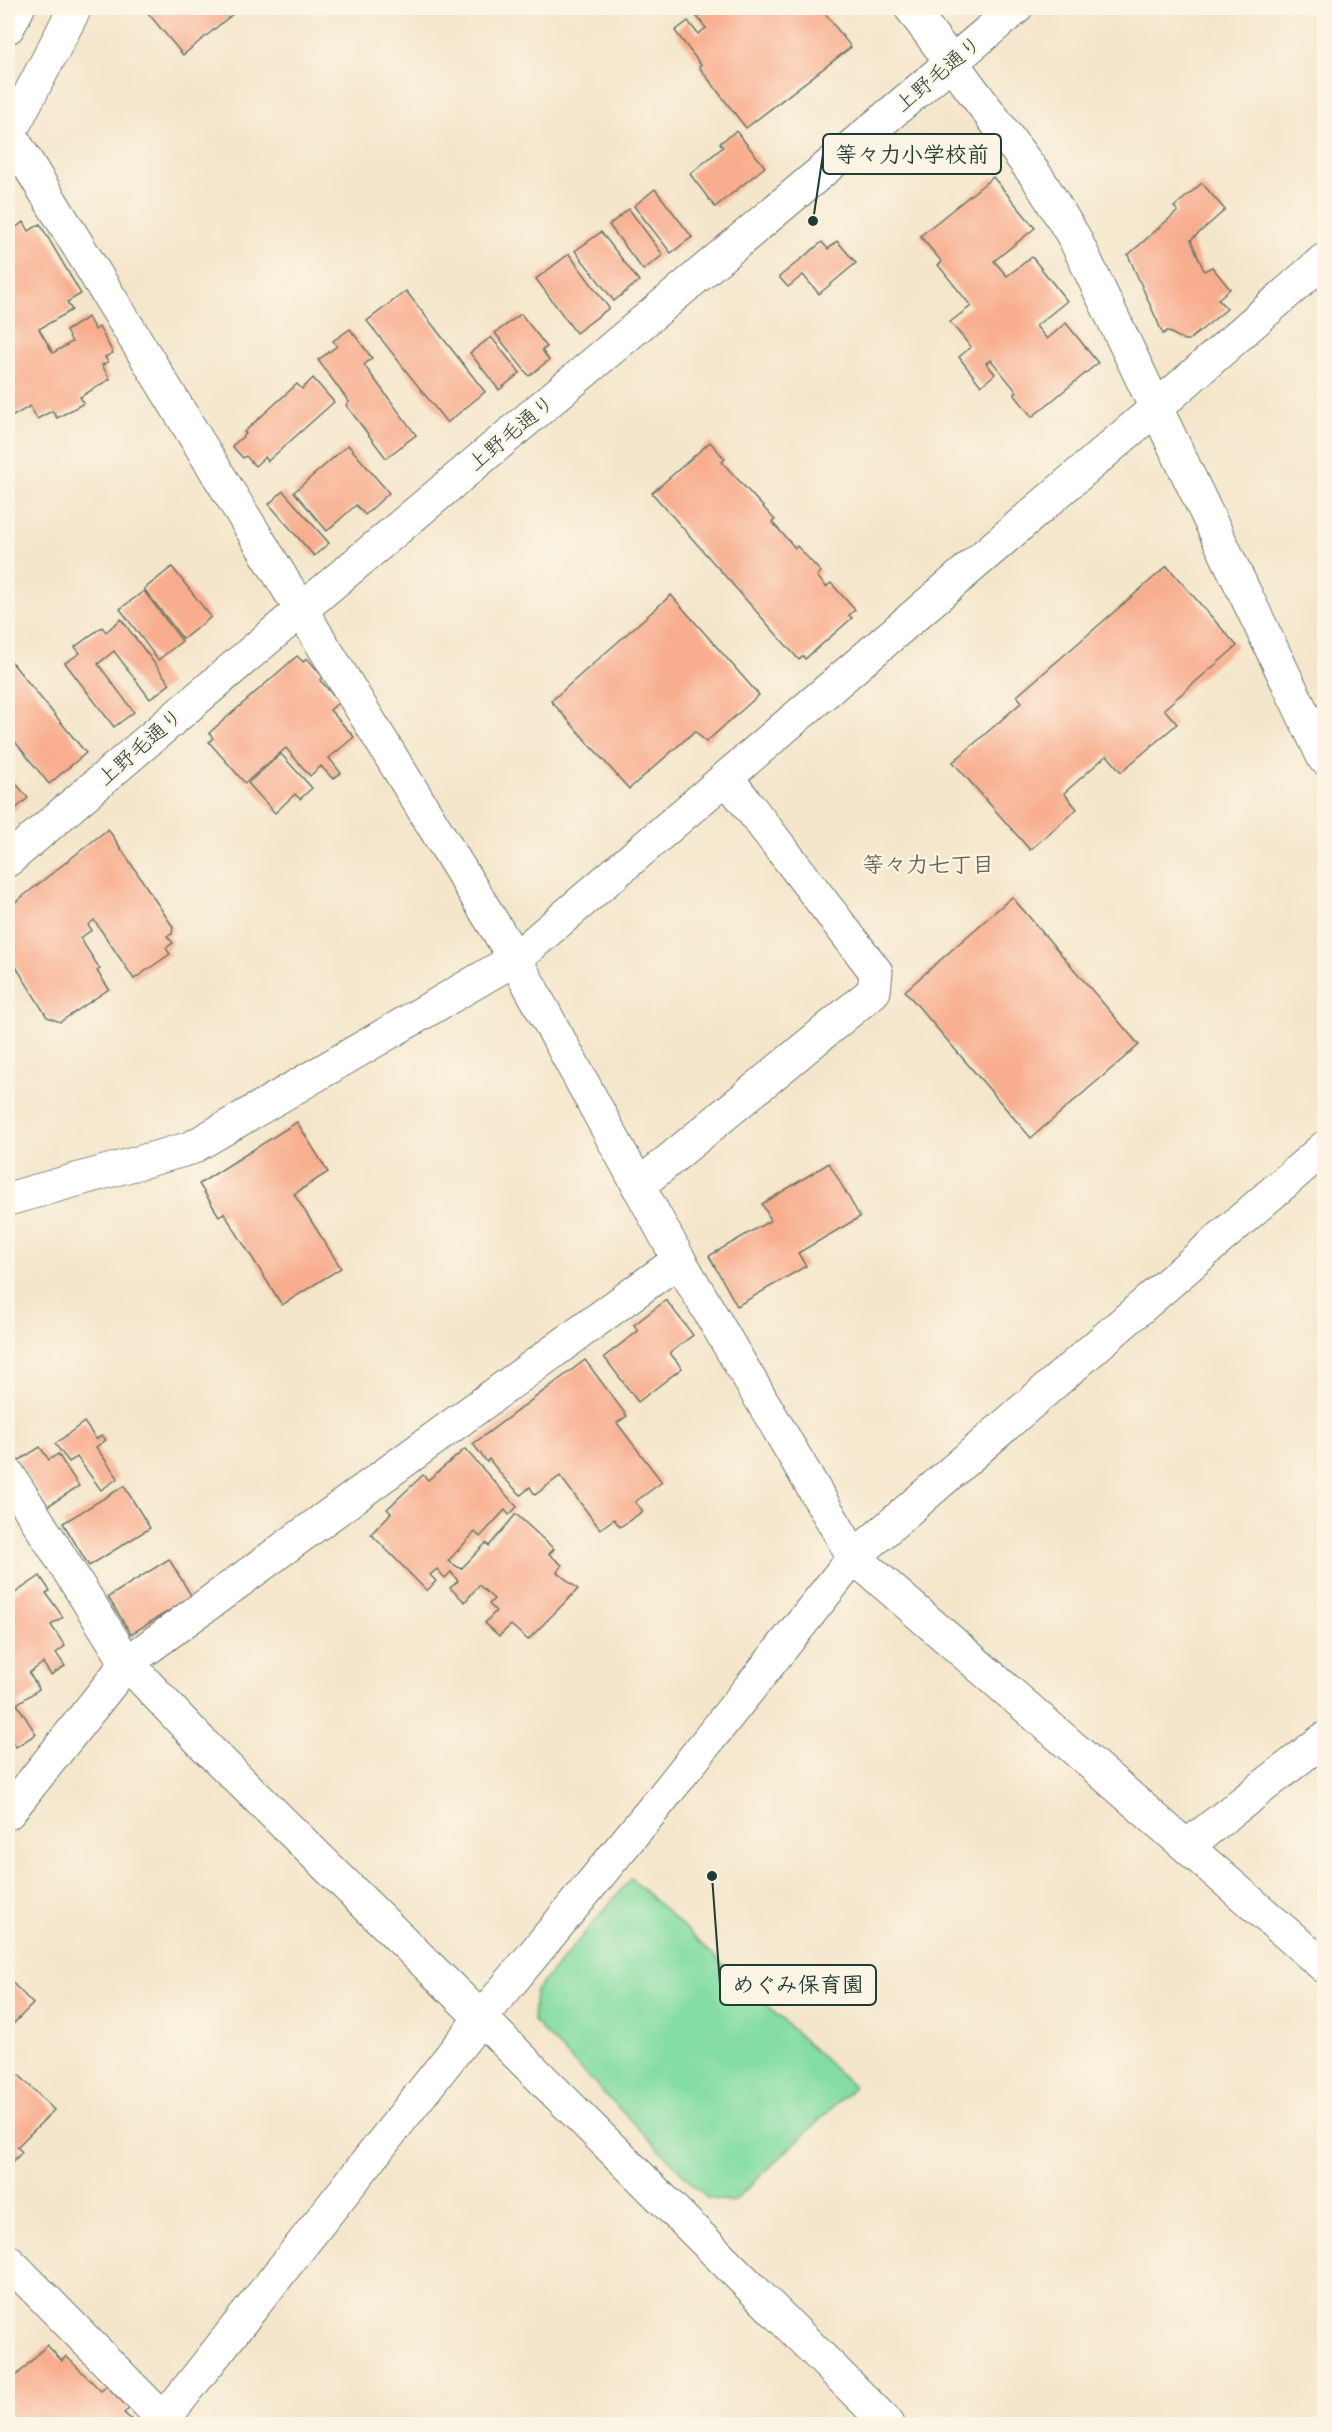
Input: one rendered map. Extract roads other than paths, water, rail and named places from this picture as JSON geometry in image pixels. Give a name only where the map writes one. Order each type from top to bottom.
[{"type":"street","points":[[8,27],[18,8]]},
{"type":"street","points":[[75,8],[8,135],[515,959],[679,1260],[854,1557],[1324,1966]]},
{"type":"street","points":[[911,8],[1039,180],[1074,237],[1324,758]]},
{"type":"street","name":"上野毛通り","points":[[8,860],[300,610],[1016,8]]},
{"type":"street","points":[[8,1199],[191,1148],[515,959],[1156,408],[1324,260]]},
{"type":"street","points":[[638,1186],[874,991],[876,972],[727,778]]},
{"type":"street","points":[[8,2261],[164,2423],[482,2018],[666,1793],[854,1557],[1324,1148]]},
{"type":"street","points":[[8,1813],[127,1663],[679,1260]]},
{"type":"street","points":[[8,1474],[127,1663],[208,1749],[482,2018],[872,2414]]},
{"type":"street","points":[[1187,1846],[1324,1739]]},
{"type":"place","name":"等々力小学校前","points":[[813,221]]},
{"type":"place","name":"めぐみ保育園","points":[[712,1876]]},
{"type":"district","name":"等々力七丁目","points":[[928,864]]}]
